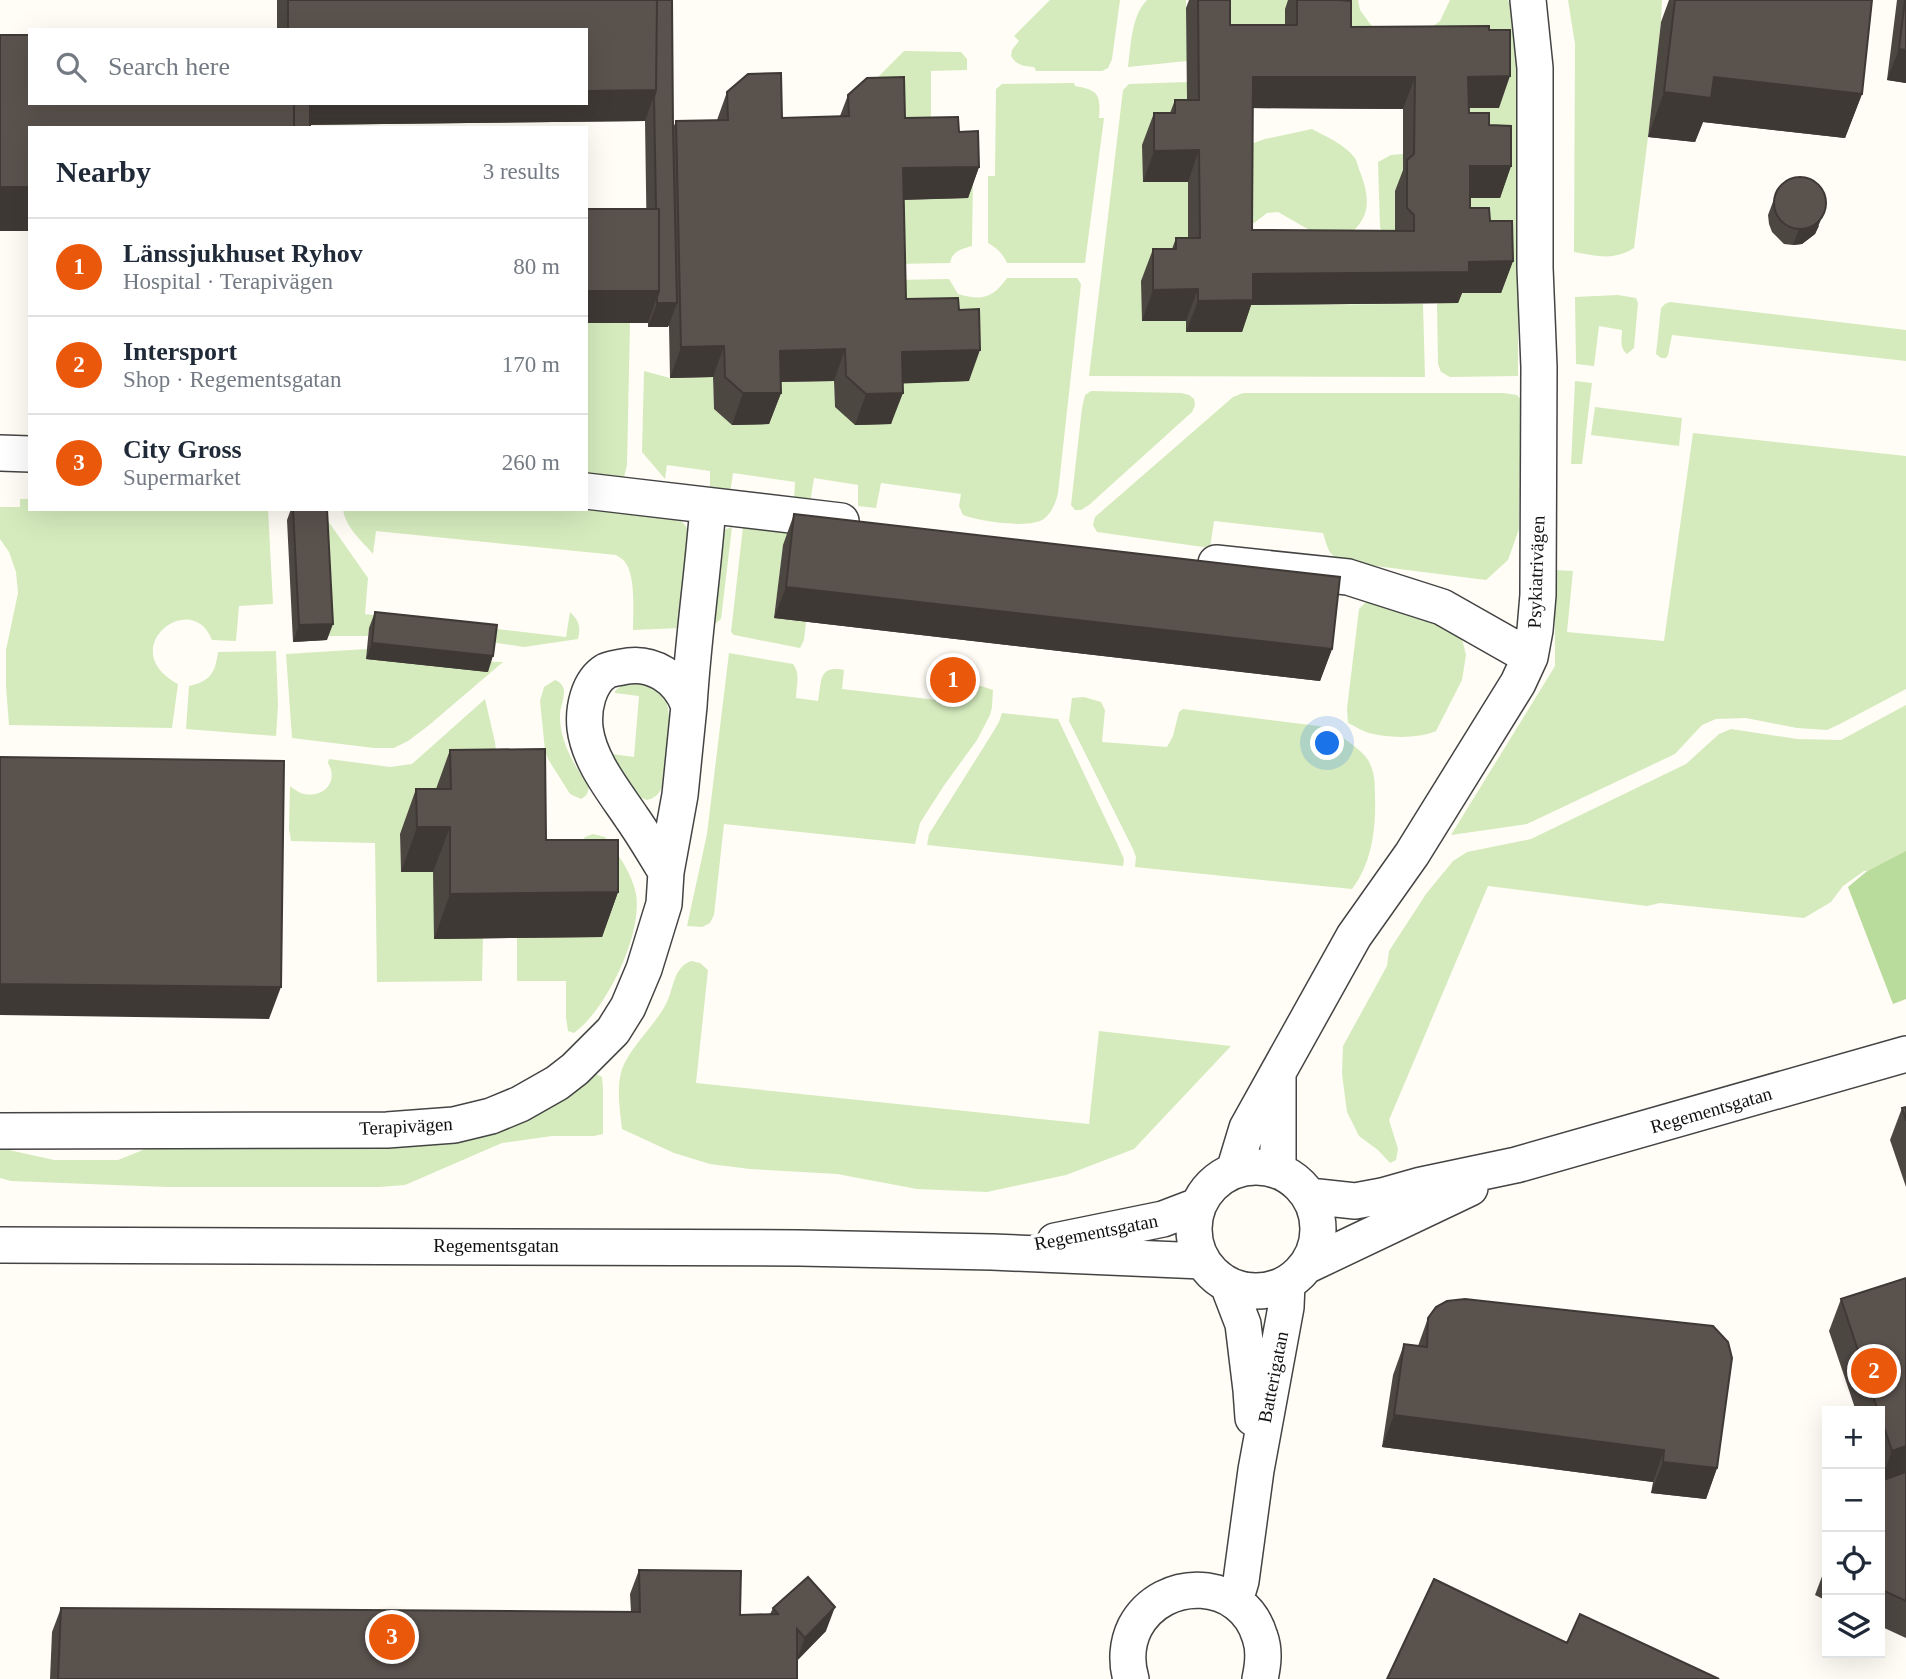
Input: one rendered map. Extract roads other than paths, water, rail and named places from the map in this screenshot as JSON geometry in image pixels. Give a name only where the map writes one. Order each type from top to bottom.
[{"type":"street","name":"Psykiatrivägen","points":[[1234,1171],[1247,1128],[1354,936],[1418,844],[1518,683],[1530,657],[1538,595],[1539,367],[1535,268],[1535,68],[1528,0]]},
{"type":"street","points":[[0,453],[28,454]]},
{"type":"street","points":[[588,491],[874,524]]},
{"type":"street","name":"Terapivägen","points":[[0,1131],[387,1129],[454,1125],[491,1116],[520,1104],[557,1083],[575,1069],[613,1031],[628,1007],[644,969],[664,904],[666,872],[680,795],[693,639],[708,506]]},
{"type":"street","points":[[1180,558],[1348,577],[1442,607],[1530,657]]},
{"type":"street","points":[[666,872],[597,765],[585,729],[585,706],[592,686],[606,671],[630,666],[652,668],[675,681],[689,706]]},
{"type":"street","name":"Regementsgatan","points":[[1309,1196],[1355,1201],[1516,1165],[1906,1054]]},
{"type":"street","name":"Psykiatrivägen","points":[[1278,1073],[1278,1171]]},
{"type":"street","name":"Regementsgatan","points":[[1297,1274],[1516,1165]]},
{"type":"street","points":[[1256,1167],[1278,1171],[1296,1181],[1309,1196],[1316,1213],[1318,1231],[1314,1250],[1297,1274],[1268,1290],[1248,1291],[1228,1285],[1214,1275],[1202,1261],[1195,1243],[1193,1225],[1198,1206],[1206,1191],[1218,1179],[1234,1171],[1256,1167]]},
{"type":"street","name":"Regementsgatan","points":[[992,1252],[1152,1222],[1198,1206]]},
{"type":"street","name":"Regementsgatan","points":[[0,1245],[614,1246],[992,1252],[1202,1261]]},
{"type":"street","name":"Batterigatan","points":[[1234,1601],[1241,1581],[1256,1470],[1286,1307],[1297,1274]]},
{"type":"street","name":"Batterigatan","points":[[1228,1285],[1242,1324],[1251,1390],[1256,1470]]},
{"type":"street","points":[[1131,1679],[1127,1655],[1131,1635],[1141,1616],[1156,1602],[1175,1592],[1195,1589],[1216,1592],[1234,1601],[1250,1616],[1260,1636],[1264,1657],[1260,1679]]},
{"type":"place","name":"Länssjukhuset Ryhov","points":[[953,680]]},
{"type":"place","name":"Intersport","points":[[1874,1371]]},
{"type":"place","name":"City Gross","points":[[392,1637]]}]
